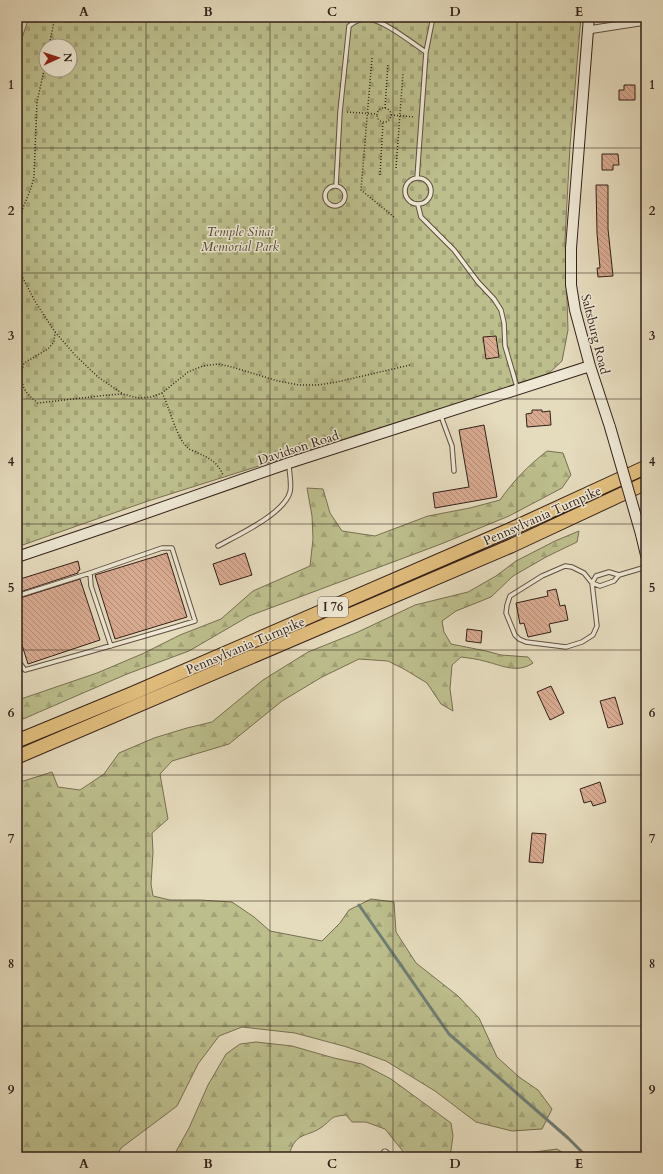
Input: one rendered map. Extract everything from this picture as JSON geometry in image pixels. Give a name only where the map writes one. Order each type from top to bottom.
[{"type":"highway","name":"Pennsylvania Turnpike","points":[[17,741],[131,694],[507,531],[646,467]]},
{"type":"highway","name":"Pennsylvania Turnpike","points":[[17,757],[511,546],[646,483]]},
{"type":"street","name":"Saltsburg Road","points":[[589,17],[571,248],[572,285],[575,310],[590,366],[610,427],[646,555]]},
{"type":"street","points":[[588,30],[646,21]]},
{"type":"street","name":"Davidson Road","points":[[17,557],[289,463],[590,366]]},
{"type":"lane","points":[[417,178],[426,52],[433,17]]},
{"type":"lane","points":[[336,186],[340,112],[349,26],[355,20],[369,19],[381,23],[426,52]]},
{"type":"lane","points":[[417,178],[427,182],[431,191],[428,201],[418,205],[409,201],[404,192],[408,182],[417,178]]},
{"type":"lane","points":[[336,186],[343,189],[345,196],[342,204],[334,206],[328,203],[325,195],[328,188],[336,186]]},
{"type":"lane","points":[[418,205],[421,217],[454,250],[478,282],[494,299],[501,310],[504,324],[505,346],[518,390]]},
{"type":"lane","points":[[440,415],[452,446],[454,471]]},
{"type":"lane","points":[[218,546],[263,521],[287,499],[291,489],[289,463]]},
{"type":"lane","points":[[17,596],[162,548],[172,548],[195,621],[25,670],[17,658]]},
{"type":"lane","points":[[619,575],[614,581],[600,586],[592,583],[584,573],[572,566],[565,566],[542,576],[510,596],[506,613],[515,635],[526,642],[566,647],[582,642],[593,635],[597,626],[592,583],[596,576],[609,572],[619,575],[646,567]]},
{"type":"lane","points":[[90,572],[91,586],[111,646]]},
{"type":"path","points":[[51,38],[55,17]]},
{"type":"path","points":[[372,58],[361,190],[394,217]]},
{"type":"path","points":[[385,108],[388,64]]},
{"type":"path","points":[[396,168],[403,73]]},
{"type":"path","points":[[17,223],[34,177],[37,102],[42,78]]},
{"type":"path","points":[[377,114],[380,109],[385,108]]},
{"type":"path","points":[[385,108],[390,111],[391,115]]},
{"type":"path","points":[[340,112],[377,114]]},
{"type":"path","points":[[377,114],[378,119],[384,122]]},
{"type":"path","points":[[391,115],[422,118]]},
{"type":"path","points":[[384,122],[390,119],[391,115]]},
{"type":"path","points":[[380,175],[384,122]]},
{"type":"path","points":[[17,267],[36,303],[55,332],[75,355],[98,377],[123,394],[138,398],[151,397],[162,393],[188,372],[204,366],[218,364],[278,381],[299,385],[318,385],[410,365]]},
{"type":"path","points":[[55,332],[54,342],[48,349],[24,363],[20,374],[22,385],[28,396],[38,403],[123,394]]},
{"type":"path","points":[[162,393],[168,404],[180,437],[188,449],[210,459],[219,465],[226,484]]},
{"type":"green space","name":"Temple Sinai Memorial Park","points":[[29,17],[581,17],[570,146],[565,239],[568,330],[562,361],[547,375],[148,501],[17,547],[17,53]]},
{"type":"green space","points":[[547,451],[563,453],[571,475],[562,488],[509,516],[441,544],[249,616],[189,651],[127,674],[23,719],[18,700],[97,673],[142,654],[180,635],[221,619],[253,591],[310,566],[313,539],[312,516],[307,488],[323,489],[330,513],[342,531],[375,536],[428,516],[470,508],[500,500],[522,474]]},
{"type":"green space","points":[[579,531],[577,542],[546,557],[513,576],[491,597],[456,611],[442,621],[444,632],[451,644],[501,655],[528,657],[533,663],[521,668],[509,668],[461,657],[452,665],[450,689],[453,711],[441,704],[427,683],[404,669],[388,661],[359,659],[322,677],[282,701],[229,744],[172,761],[160,774],[168,819],[152,833],[153,852],[151,884],[153,896],[170,900],[232,902],[254,917],[270,931],[322,941],[340,923],[349,910],[371,899],[394,902],[396,932],[416,963],[458,996],[479,1018],[497,1057],[519,1077],[538,1090],[552,1109],[542,1129],[512,1131],[476,1122],[435,1091],[386,1061],[347,1047],[295,1033],[242,1027],[219,1036],[198,1064],[177,1106],[121,1148],[116,1157],[17,1157],[17,783],[52,772],[58,787],[80,790],[104,774],[119,753],[154,738],[212,722],[263,680],[308,652],[358,632],[415,605],[468,592],[496,576],[516,561],[555,541]]},
{"type":"green space","points":[[256,1042],[292,1046],[362,1064],[391,1079],[451,1123],[453,1136],[450,1157],[404,1157],[402,1150],[385,1129],[366,1122],[352,1122],[346,1115],[334,1117],[322,1127],[298,1138],[292,1147],[289,1155],[290,1157],[173,1157],[189,1128],[208,1085],[226,1054],[240,1044]]},
{"type":"green space","points":[[557,1149],[570,1157],[516,1157],[520,1154]]},
{"type":"building","points":[[624,85],[635,85],[635,100],[619,100],[619,90],[624,90]]},
{"type":"building","points":[[602,154],[618,154],[619,165],[613,165],[613,170],[602,170]]},
{"type":"building","points":[[596,185],[608,185],[608,229],[613,276],[598,277],[597,268],[600,268],[597,233]]},
{"type":"building","points":[[496,336],[499,357],[486,359],[483,337]]},
{"type":"building","points":[[532,410],[542,410],[542,412],[550,411],[551,425],[527,427],[526,414],[532,413]]},
{"type":"building","points":[[484,425],[497,497],[435,508],[433,493],[469,487],[459,430]]},
{"type":"building","points":[[167,553],[187,617],[115,639],[95,575]]},
{"type":"building","points":[[245,553],[252,575],[220,585],[213,564]]},
{"type":"building","points":[[78,561],[80,570],[78,573],[17,593],[17,580]]},
{"type":"building","points":[[80,579],[100,640],[28,664],[17,629],[17,599]]},
{"type":"building","points":[[556,589],[560,606],[565,605],[568,620],[549,624],[551,632],[528,637],[524,623],[520,624],[516,603],[548,596],[547,591]]},
{"type":"building","points":[[467,629],[482,631],[481,643],[466,641]]},
{"type":"building","points":[[551,686],[564,713],[550,720],[537,692]]},
{"type":"building","points":[[615,697],[623,724],[608,728],[600,701]]},
{"type":"building","points":[[600,782],[606,802],[593,806],[591,801],[584,803],[580,789]]},
{"type":"building","points":[[532,833],[546,834],[543,863],[529,862]]},
{"type":"waterway","points":[[359,905],[449,1034],[568,1138],[587,1157]]}]
